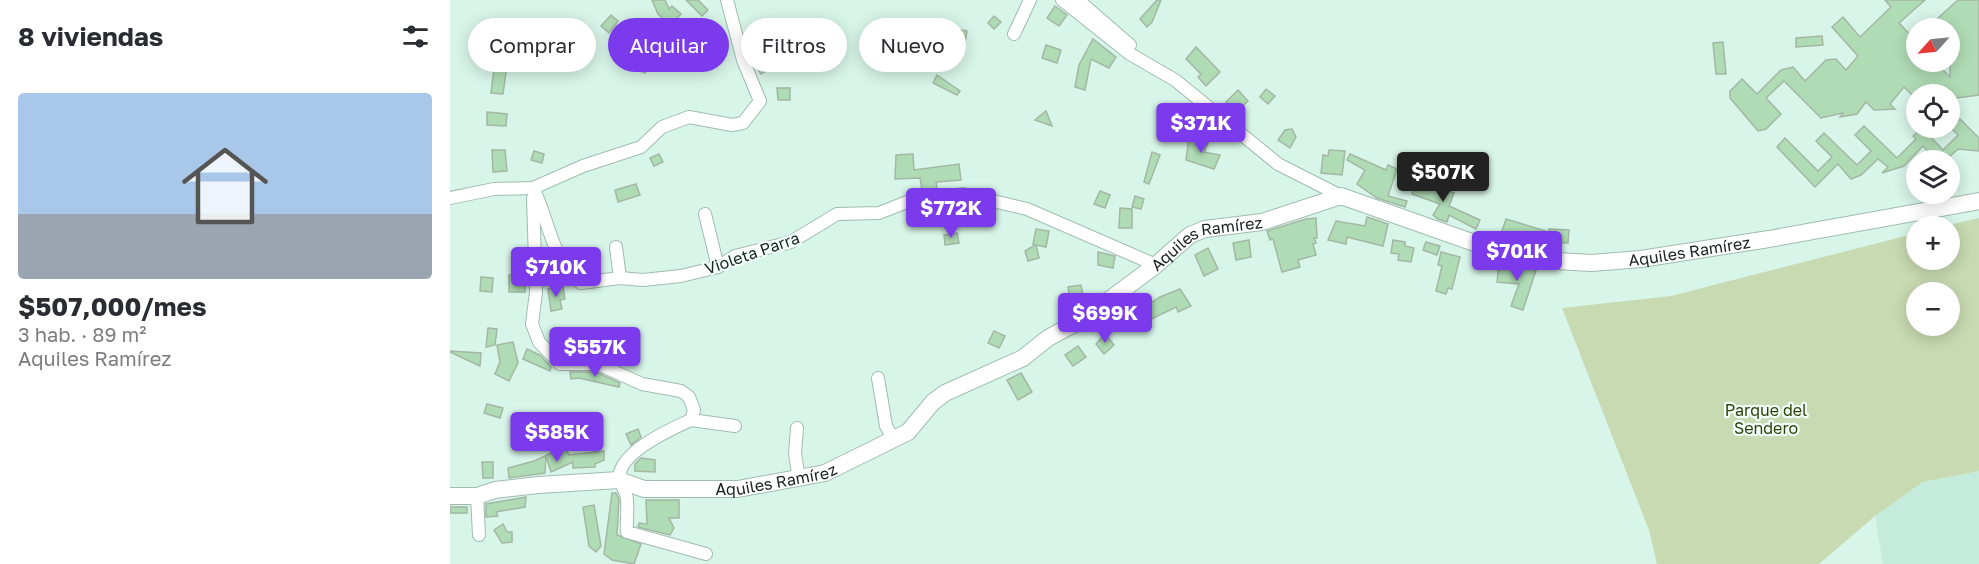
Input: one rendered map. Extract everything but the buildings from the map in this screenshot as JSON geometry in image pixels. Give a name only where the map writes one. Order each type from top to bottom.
[{"type":"street","points":[[450,198],[515,187],[533,188],[641,147],[662,127],[689,117],[732,125],[743,123],[760,100],[743,60],[727,0]]},
{"type":"street","points":[[1014,34],[1030,0]]},
{"type":"street","points":[[1062,0],[1130,54],[1166,74]]},
{"type":"street","points":[[1078,0],[1278,164],[1341,196]]},
{"type":"street","points":[[533,188],[536,292],[532,324],[539,342],[560,364],[598,364],[642,384],[681,391],[689,397],[694,410],[691,420]]},
{"type":"street","name":"Violeta Parra","points":[[533,188],[541,204],[554,251],[570,274],[581,283],[620,278],[643,280],[681,276],[718,267],[735,256],[791,242],[837,214],[879,213],[907,202],[963,194],[1027,209],[1156,265]]},
{"type":"street","name":"Aquiles Ramírez","points":[[450,496],[477,496],[495,490],[619,480],[644,489],[738,489],[799,479],[844,465],[915,427],[933,402],[945,393],[1023,358],[1048,338],[1085,318],[1156,265],[1184,239],[1197,232],[1262,222],[1341,196],[1503,253],[1541,260],[1591,263],[1641,259],[1979,201]]},
{"type":"street","points":[[705,214],[718,267]]},
{"type":"street","points":[[616,247],[620,278]]},
{"type":"street","points":[[878,378],[886,426],[893,438]]},
{"type":"street","points":[[706,555],[627,532],[626,495],[619,480],[620,468],[632,454],[666,431],[691,420],[735,426]]},
{"type":"street","points":[[797,428],[795,454],[799,479]]},
{"type":"street","points":[[477,496],[479,535]]},
{"type":"shaded area","points":[[1979,471],[1979,564],[1883,564],[1875,516],[1923,482]]},
{"type":"green space","name":"Parque del Sendero","points":[[1979,218],[1979,471],[1923,482],[1875,516],[1819,564],[1657,564],[1649,530],[1562,308],[1671,296],[1906,236],[1906,270],[1960,270],[1960,222]]}]
